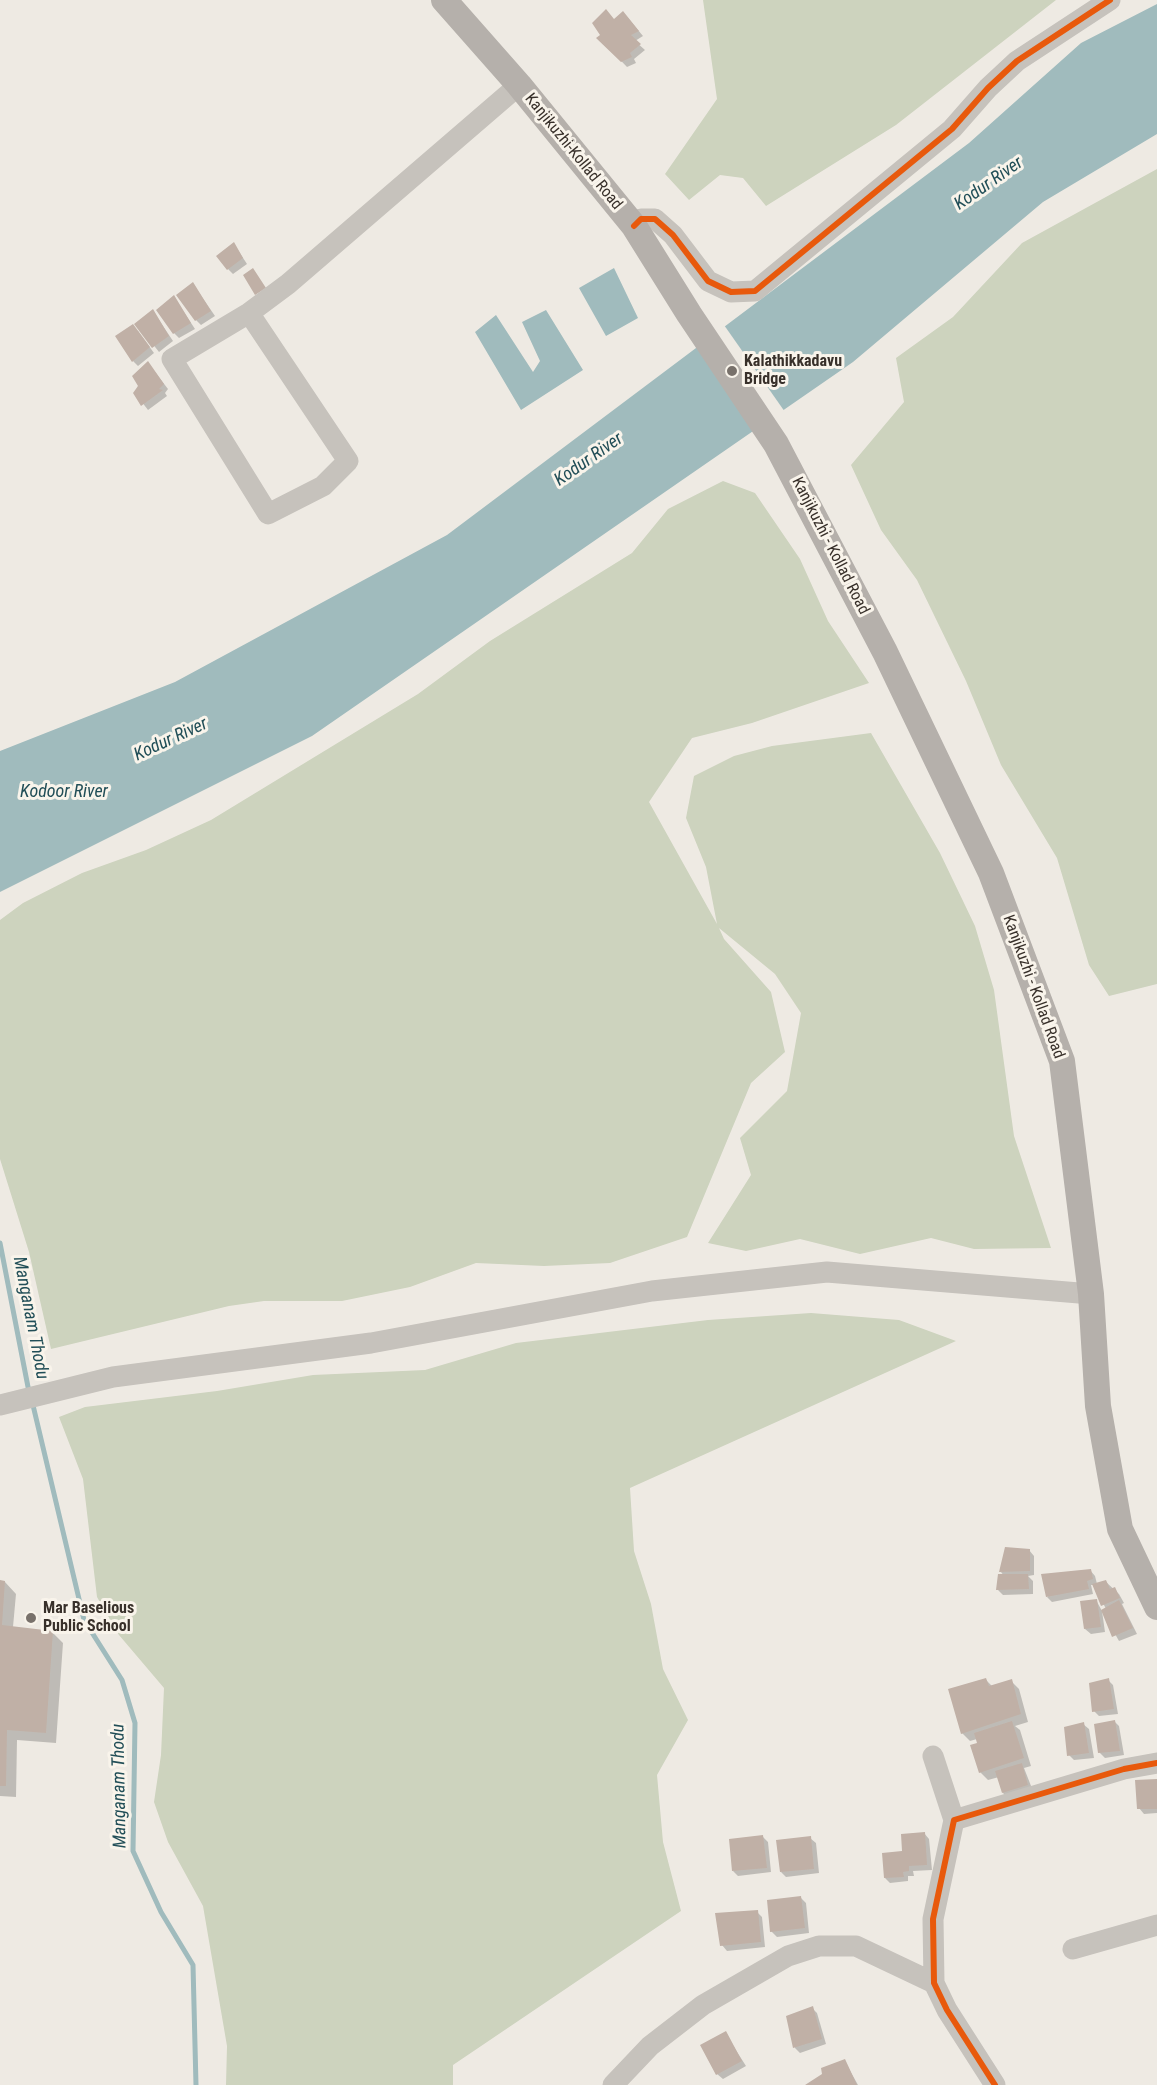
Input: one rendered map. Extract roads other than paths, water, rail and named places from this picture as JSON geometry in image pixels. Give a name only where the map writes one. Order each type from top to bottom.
[{"type":"main road","name":"Kanjikuzhi-Kollad Road","points":[[444,0],[519,85],[634,226],[689,314],[776,444]]},
{"type":"main road","name":"Kanjikuzhi - Kollad Road","points":[[776,444],[885,652],[992,873],[1062,1061],[1092,1293],[1098,1406],[1120,1529],[1157,1607]]},
{"type":"street","points":[[634,226],[641,219],[656,219],[673,235],[708,281],[731,292],[755,291],[952,129],[1017,61],[1110,0]]},
{"type":"street","points":[[249,313],[348,461],[323,486],[268,514],[172,359],[249,313],[519,85]]},
{"type":"street","points":[[5,1404],[78,1384],[371,1343],[652,1291],[827,1272],[1092,1293]]},
{"type":"street","points":[[933,1756],[954,1820],[933,1919],[934,1983],[947,2010],[995,2085]]},
{"type":"street","points":[[954,1820],[1124,1768],[1157,1763]]},
{"type":"street","points":[[1073,1949],[1157,1925]]},
{"type":"street","points":[[613,2085],[650,2046],[703,2006],[788,1956],[809,1949],[819,1946],[856,1946],[934,1983]]},
{"type":"water","name":"Kodoor River","points":[[1157,4],[1157,134],[1043,202],[853,362],[312,736],[0,892],[0,751],[175,682],[447,535],[969,143],[1081,43]]},
{"type":"water","points":[[614,268],[638,318],[606,336],[579,288]]},
{"type":"water","points":[[546,310],[583,370],[521,410],[475,332],[496,315],[533,372],[540,361],[522,322]]},
{"type":"waterway","name":"Manganam Thodu","points":[[0,1243],[29,1392]]},
{"type":"waterway","name":"Manganam Thodu","points":[[32,1401],[84,1620],[122,1680],[135,1723],[133,1851],[161,1912],[193,1965],[196,2085]]},
{"type":"place","name":"Kalathikkadavu Bridge","points":[[732,371]]},
{"type":"place","name":"Mar Baselious Public School","points":[[31,1618]]},
{"type":"water label","name":"Kodur River","points":[[989,184]]},
{"type":"water label","name":"Kodur River","points":[[589,460]]},
{"type":"water label","name":"Kodur River","points":[[171,740]]}]
